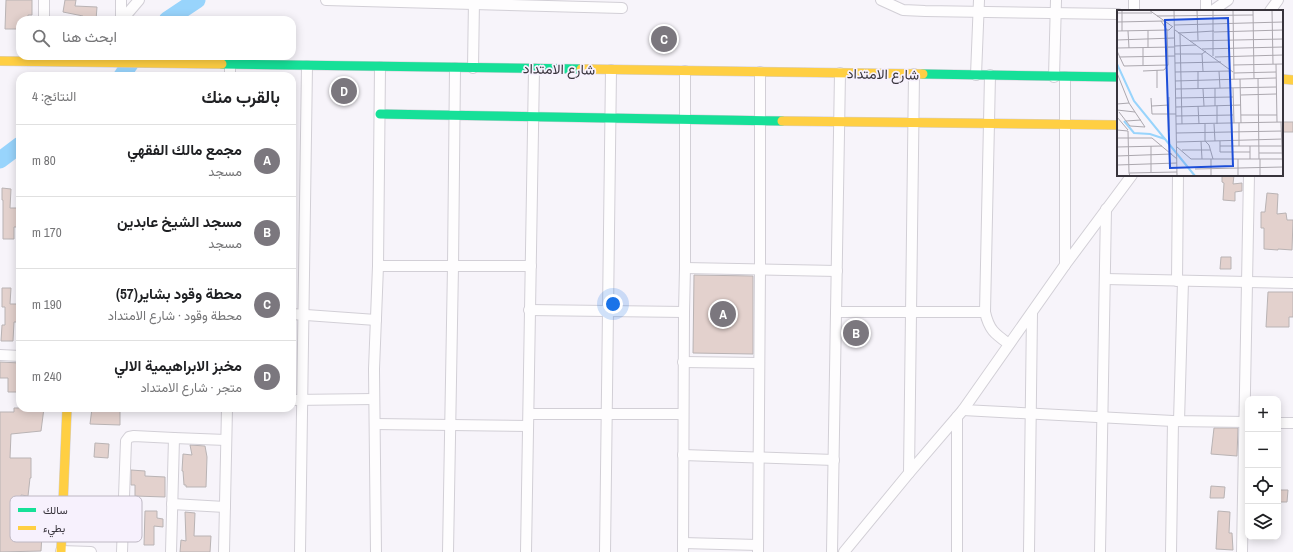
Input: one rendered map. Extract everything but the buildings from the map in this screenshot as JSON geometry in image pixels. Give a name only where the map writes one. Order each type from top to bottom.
[{"type":"street","points":[[44,0],[44,16]]},
{"type":"street","points":[[121,0],[121,16]]},
{"type":"street","points":[[125,16],[139,0]]},
{"type":"street","points":[[326,0],[548,3],[622,8]]},
{"type":"street","points":[[881,0],[903,5],[978,12],[1117,14]]},
{"type":"street","points":[[976,75],[979,0]]},
{"type":"street","points":[[1054,77],[1056,0]]},
{"type":"street","points":[[1213,10],[1228,0]]},
{"type":"street","points":[[1271,10],[1278,0]]},
{"type":"street","points":[[473,68],[474,2]]},
{"type":"street","name":"شارع الامتداد","points":[[0,61],[22,60]]},
{"type":"street","name":"شارع الامتداد","points":[[75,60],[230,65],[1117,77]]},
{"type":"street","points":[[179,72],[185,63]]},
{"type":"street","points":[[230,65],[230,72]]},
{"type":"street","points":[[300,552],[297,400],[304,314],[307,66]]},
{"type":"street","points":[[376,552],[374,399],[378,266],[380,67]]},
{"type":"street","points":[[448,552],[455,68]]},
{"type":"street","points":[[526,552],[534,69]]},
{"type":"street","points":[[605,552],[612,70]]},
{"type":"street","points":[[685,71],[683,548],[758,549],[760,72]]},
{"type":"street","points":[[832,552],[840,73]]},
{"type":"street","points":[[908,473],[914,74]]},
{"type":"street","points":[[990,76],[985,312],[987,324],[1009,344]]},
{"type":"street","points":[[1065,77],[1065,265]]},
{"type":"street","points":[[380,114],[1117,125]]},
{"type":"street","points":[[844,552],[908,473],[960,413],[1065,265],[1131,176]]},
{"type":"street","points":[[1172,552],[1180,281],[1178,176]]},
{"type":"street","points":[[1246,396],[1249,176]]},
{"type":"street","points":[[1100,552],[1106,209]]},
{"type":"street","points":[[378,266],[530,266]]},
{"type":"street","points":[[685,268],[837,271]]},
{"type":"street","points":[[1105,279],[1293,283]]},
{"type":"street","points":[[529,310],[684,312]]},
{"type":"street","points":[[836,312],[985,312]]},
{"type":"street","points":[[1029,552],[1032,313]]},
{"type":"street","points":[[296,314],[376,320]]},
{"type":"street","points":[[0,355],[16,356]]},
{"type":"street","points":[[683,362],[759,363]]},
{"type":"street","points":[[297,400],[374,399]]},
{"type":"street","points":[[63,496],[67,412]]},
{"type":"street","points":[[224,552],[227,412]]},
{"type":"street","points":[[960,413],[1031,414],[1176,421],[1245,422]]},
{"type":"street","points":[[957,552],[960,413]]},
{"type":"street","points":[[529,414],[683,414]]},
{"type":"street","points":[[1281,423],[1293,423]]},
{"type":"street","points":[[375,424],[528,426]]},
{"type":"street","points":[[1242,552],[1246,432]]},
{"type":"street","points":[[124,496],[126,442],[129,437],[226,440]]},
{"type":"street","points":[[171,552],[174,438]]},
{"type":"street","points":[[683,455],[834,460]]},
{"type":"street","points":[[172,504],[225,507]]},
{"type":"street","points":[[61,542],[61,552],[91,552]]},
{"type":"street","points":[[122,542],[122,552]]},
{"type":"waterway","points":[[173,16],[197,0]]},
{"type":"waterway","points":[[125,72],[132,60]]},
{"type":"waterway","points":[[0,160],[16,148]]},
{"type":"traffic: fast","points":[[222,64],[581,69]]},
{"type":"traffic: fast","points":[[923,74],[1117,77]]},
{"type":"traffic: fast","points":[[380,114],[782,121]]},
{"type":"traffic: slow","points":[[0,61],[222,64]]},
{"type":"traffic: slow","points":[[581,69],[923,74]]},
{"type":"traffic: slow","points":[[1283,79],[1293,80]]},
{"type":"traffic: slow","points":[[782,121],[1117,125]]},
{"type":"traffic: slow","points":[[63,496],[67,412]]},
{"type":"traffic: slow","points":[[61,542],[61,552]]},
{"type":"place","name":"محطة وقود بشاير(57)","points":[[664,39]]},
{"type":"place","name":"مخبز الابراهيمية الالي","points":[[344,91]]},
{"type":"place","name":"مجمع مالك الفقهي","points":[[723,314]]},
{"type":"place","name":"مسجد الشيخ عابدين","points":[[856,333]]}]
